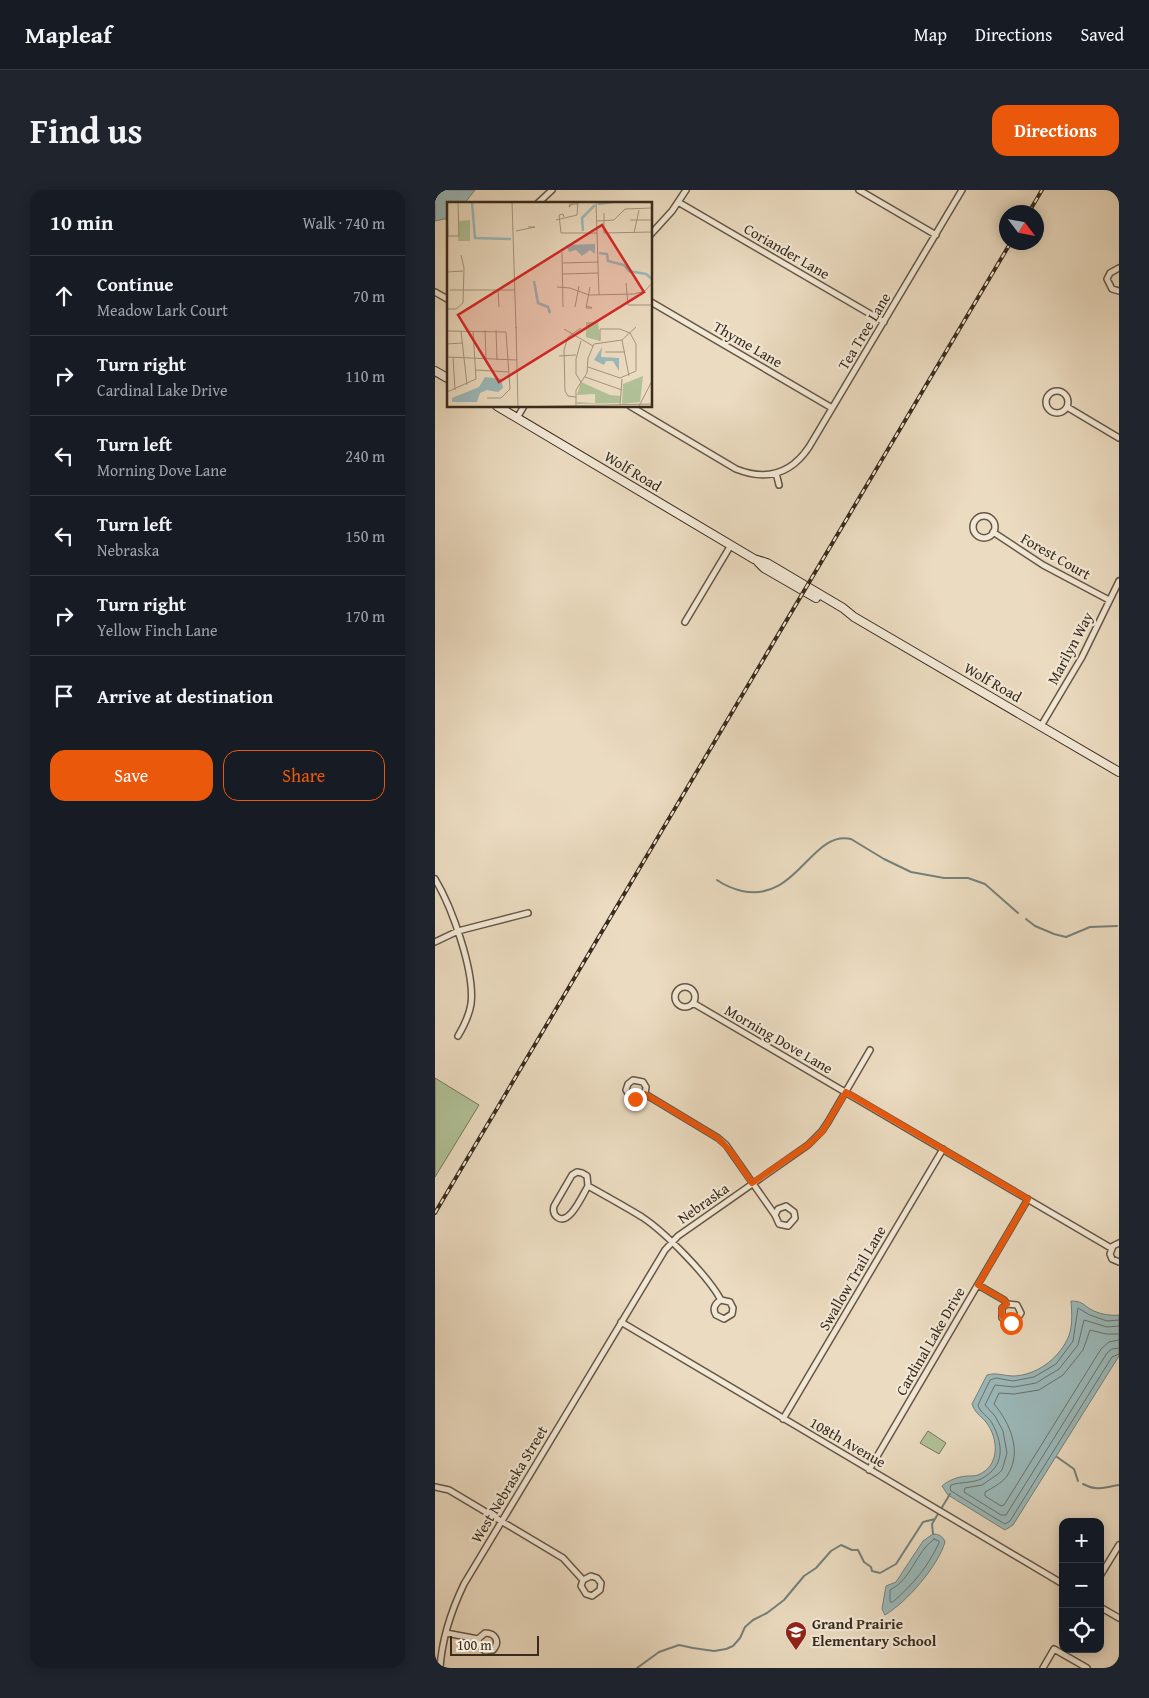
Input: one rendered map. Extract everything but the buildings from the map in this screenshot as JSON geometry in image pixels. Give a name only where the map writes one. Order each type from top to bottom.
[{"type":"main road","points":[[435,371],[447,377]]},
{"type":"main road","name":"Wolf Road","points":[[500,408],[755,559],[764,568],[801,590],[854,617],[1119,772]]},
{"type":"street","points":[[539,202],[552,190]]},
{"type":"street","points":[[653,232],[686,190]]},
{"type":"street","points":[[859,190],[936,235]]},
{"type":"street","name":"Tea Tree Lane","points":[[776,473],[790,468],[803,456],[962,190]]},
{"type":"street","name":"Coriander Lane","points":[[678,202],[884,322]]},
{"type":"street","points":[[1119,268],[1110,272],[1107,279],[1112,289],[1119,291]]},
{"type":"street","points":[[435,292],[447,299]]},
{"type":"street","name":"Thyme Lane","points":[[653,303],[832,408]]},
{"type":"street","points":[[1054,392],[1061,392],[1068,400],[1067,407],[1063,412],[1053,412],[1046,404],[1048,396],[1054,392]]},
{"type":"street","points":[[1067,407],[1119,438]]},
{"type":"street","points":[[517,418],[523,408]]},
{"type":"street","points":[[633,408],[736,469],[753,474],[776,473],[779,486]]},
{"type":"street","name":"Forest Court","points":[[979,517],[989,517],[994,522],[993,532],[985,538],[978,536],[973,530],[974,523],[979,517]]},
{"type":"street","name":"Forest Court","points":[[993,532],[1043,565],[1109,600]]},
{"type":"street","points":[[685,622],[731,545]]},
{"type":"street","name":"Marilyn Way","points":[[1041,726],[1082,657],[1119,580]]},
{"type":"street","points":[[435,879],[448,903],[458,931],[472,984],[471,1005],[466,1023],[458,1036]]},
{"type":"street","points":[[435,942],[458,931],[528,912]]},
{"type":"street","name":"Morning Dove Lane","points":[[693,1003],[1111,1248],[1111,1257],[1119,1262]]},
{"type":"street","name":"Nebraska","points":[[621,1322],[665,1250],[678,1236],[808,1145],[822,1132],[870,1050]]},
{"type":"street","points":[[633,1080],[640,1080],[645,1084],[645,1094],[638,1099],[632,1098],[626,1090],[628,1084],[633,1080]]},
{"type":"street","points":[[645,1094],[718,1138],[732,1153],[775,1215],[779,1224],[785,1226],[791,1224],[795,1218],[794,1212],[787,1206],[778,1209],[775,1215]]},
{"type":"street","name":"Swallow Trail Lane","points":[[783,1419],[943,1149]]},
{"type":"street","points":[[577,1172],[582,1172],[587,1176],[588,1186],[571,1215],[561,1219],[555,1216],[554,1206],[572,1176],[577,1172]]},
{"type":"street","points":[[588,1186],[641,1217],[671,1243],[716,1290],[721,1300]]},
{"type":"street","name":"Cardinal Lake Drive","points":[[869,1470],[1028,1199]]},
{"type":"street","points":[[1111,1248],[1119,1243]]},
{"type":"street","points":[[978,1285],[1004,1300],[1007,1304]]},
{"type":"street","name":"108th Avenue","points":[[621,1322],[1059,1582]]},
{"type":"street","name":"West Nebraska Street","points":[[440,1668],[452,1608],[464,1584],[621,1322]]},
{"type":"street","points":[[435,1487],[449,1490],[563,1558],[583,1580],[582,1589],[586,1594],[592,1596],[600,1590],[601,1583],[597,1578],[588,1576],[583,1580]]},
{"type":"street","points":[[1104,1569],[1119,1545]]},
{"type":"street","points":[[1102,1608],[1119,1618]]},
{"type":"street","points":[[446,1633],[479,1639]]},
{"type":"street","points":[[1043,1668],[1054,1649],[1087,1668]]},
{"type":"green space","points":[[435,1078],[479,1105],[435,1177]]},
{"type":"green space","points":[[928,1431],[946,1443],[939,1454],[920,1443]]},
{"type":"water","points":[[435,190],[475,190],[466,202],[447,202],[447,218],[435,221]]},
{"type":"water","points":[[1071,1301],[1080,1302],[1100,1313],[1119,1315],[1119,1356],[1013,1525],[1005,1530],[948,1495],[942,1486],[963,1476],[978,1475],[990,1465],[994,1459],[995,1452],[993,1436],[986,1422],[976,1412],[972,1404],[987,1375],[1014,1376],[1030,1373],[1045,1365],[1058,1354],[1067,1340],[1070,1331]]},
{"type":"water","points":[[933,1534],[943,1538],[945,1542],[936,1562],[912,1593],[885,1615],[882,1609],[886,1586],[896,1582],[923,1541]]},
{"type":"waterway","points":[[717,880],[729,887],[742,891],[761,892],[777,887],[825,845],[837,839],[851,839],[884,859],[911,872],[944,878],[968,878],[985,884],[1018,913]]},
{"type":"waterway","points":[[1026,919],[1035,926],[1066,937],[1090,927],[1117,926]]},
{"type":"waterway","points":[[1057,1457],[1074,1469],[1078,1481]]},
{"type":"waterway","points":[[1083,1484],[1097,1488],[1119,1485]]},
{"type":"waterway","points":[[933,1534],[932,1524],[950,1494]]},
{"type":"waterway","points":[[637,1668],[659,1652],[679,1645],[714,1651],[733,1646],[740,1638],[745,1627],[784,1600],[804,1576],[816,1568],[831,1551],[841,1545],[852,1550],[858,1550],[864,1562],[871,1567],[872,1571],[880,1573],[896,1564],[923,1522],[935,1519]]},
{"type":"railway","points":[[1033,205],[1042,190]]},
{"type":"railway","points":[[435,1213],[1006,250]]},
{"type":"place","name":"Grand Prairie Elementary School","points":[[796,1651]]},
{"type":"route","points":[[635,1099],[641,1098],[645,1094],[718,1138],[732,1153],[752,1183],[808,1145],[822,1132],[846,1092],[1028,1199],[978,1285],[1004,1300],[1007,1304],[1002,1308],[1001,1315],[1005,1321],[1011,1323]]}]
